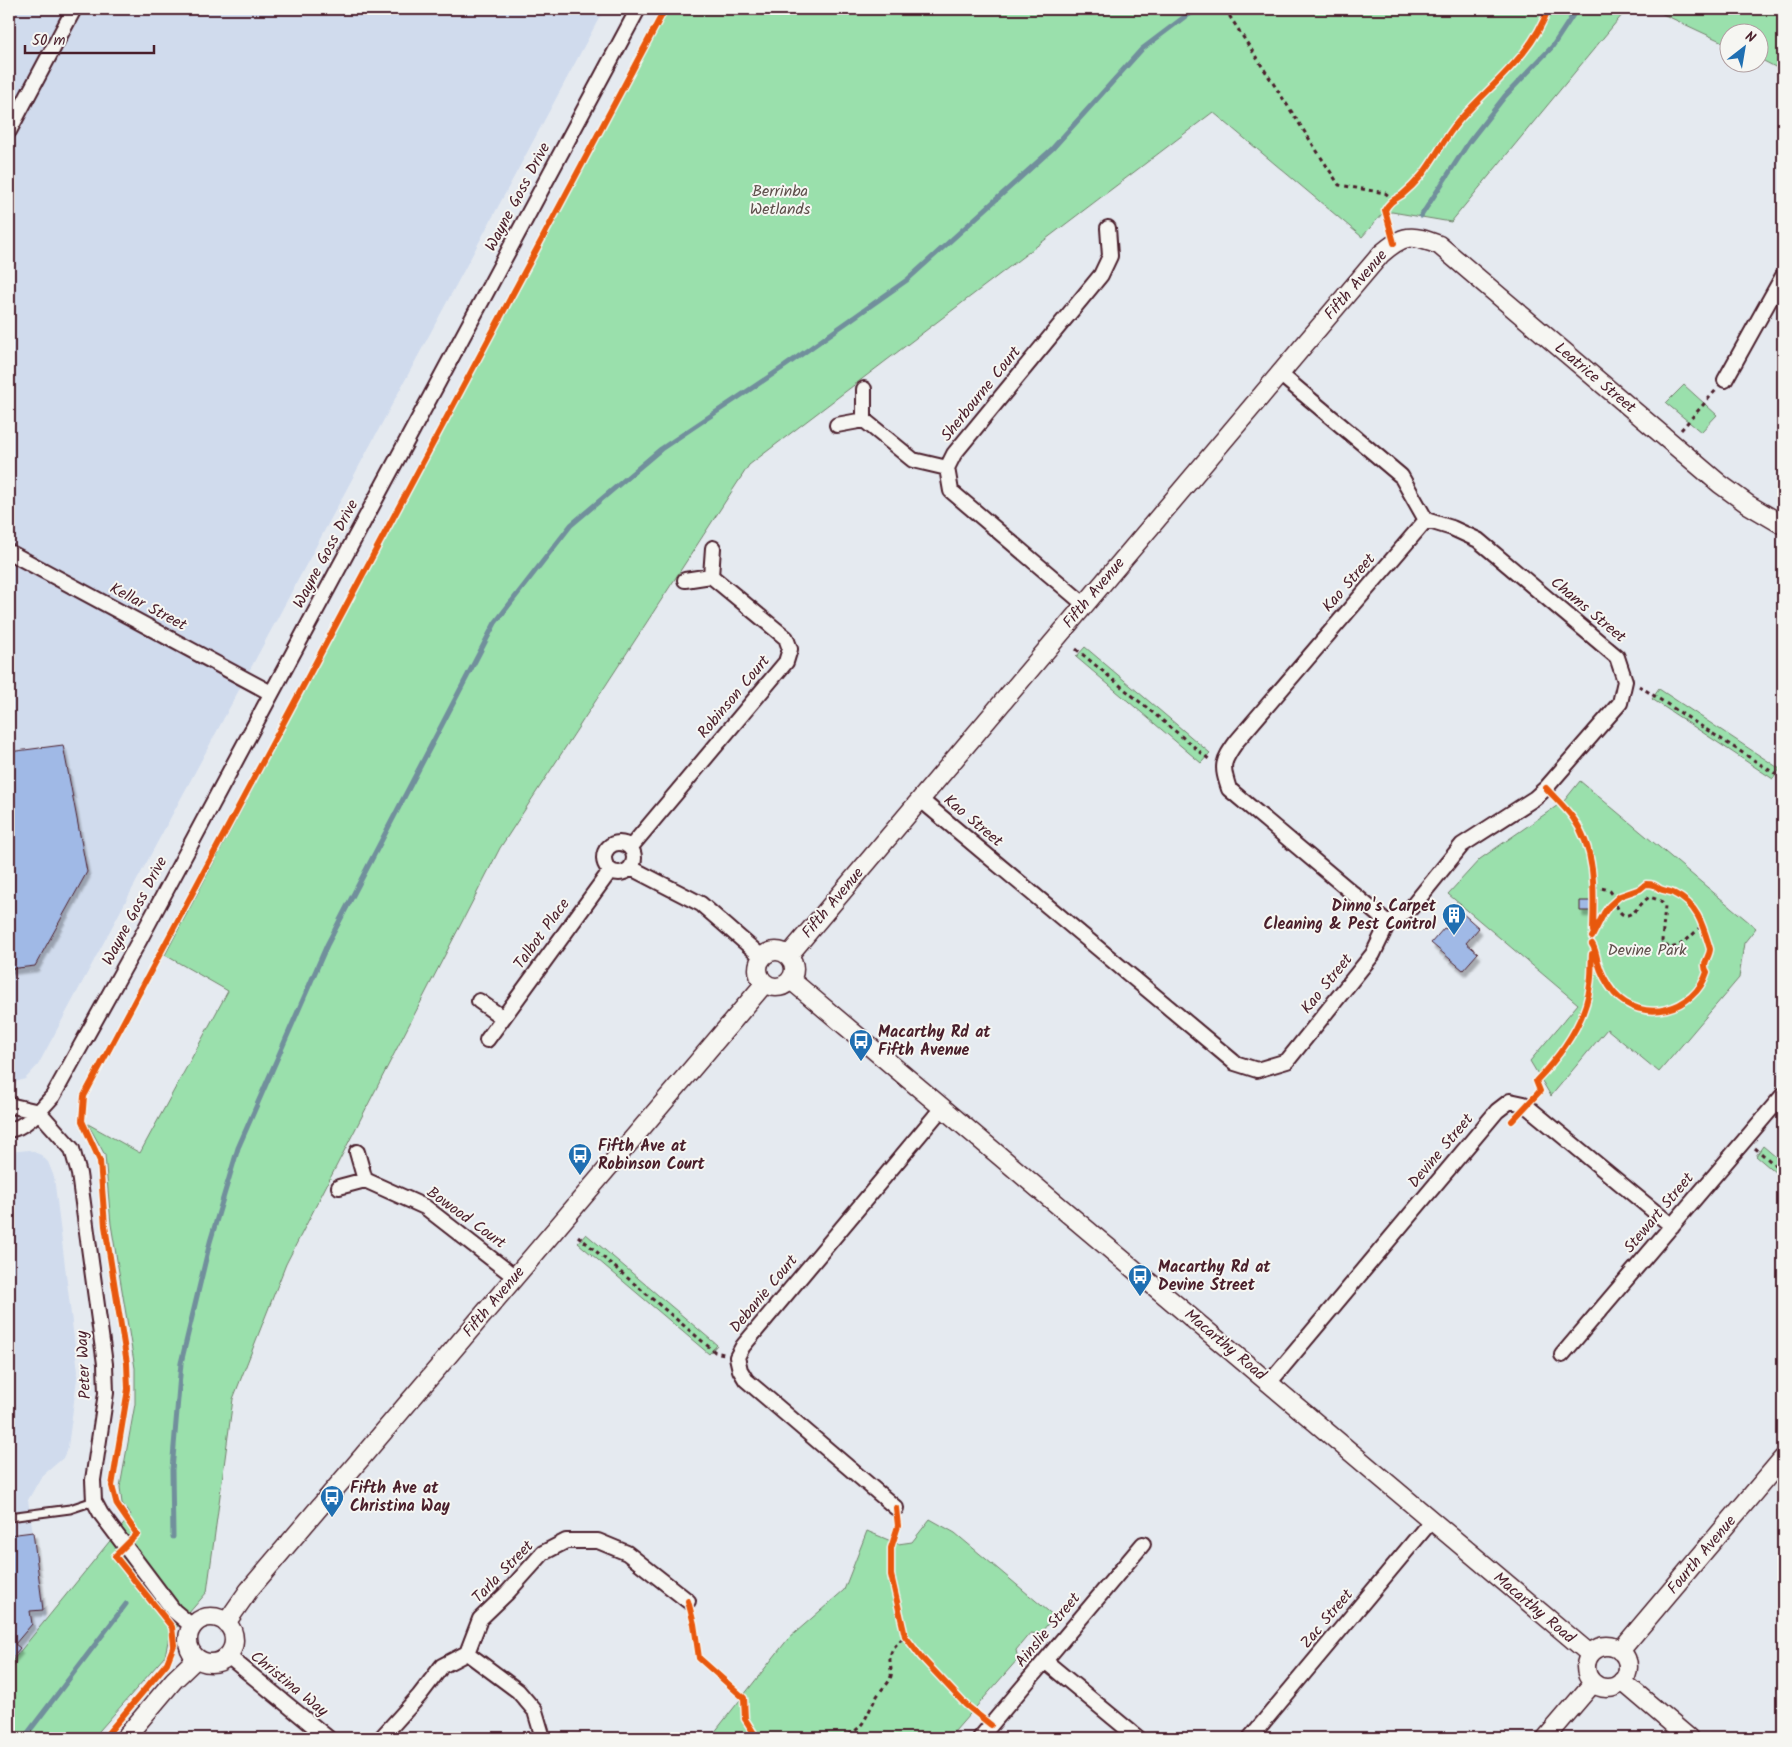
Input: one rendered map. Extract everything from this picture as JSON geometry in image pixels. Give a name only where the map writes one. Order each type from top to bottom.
[{"type":"street","points":[[9,132],[74,9]]},
{"type":"street","name":"Wayne Goss Drive","points":[[9,1130],[16,1129],[39,1112],[53,1096],[144,932],[638,9]]},
{"type":"street","name":"Sherbourne Court","points":[[1084,605],[951,491],[947,468],[954,454],[1101,275],[1110,256],[1108,228]]},
{"type":"street","name":"Fifth Avenue","points":[[789,955],[1382,254],[1394,243],[1405,238]]},
{"type":"street","name":"Leatrice Street","points":[[1405,238],[1422,238],[1439,245],[1720,484],[1749,505],[1783,525]]},
{"type":"street","points":[[1725,380],[1783,276]]},
{"type":"street","points":[[1280,374],[1401,476],[1426,520]]},
{"type":"street","points":[[864,389],[864,420]]},
{"type":"street","points":[[864,420],[913,460],[947,468]]},
{"type":"street","points":[[838,425],[864,420]]},
{"type":"street","name":"Chams Street","points":[[1426,520],[1452,528],[1478,540],[1617,657],[1625,681]]},
{"type":"street","name":"Kao Street","points":[[1223,771],[1226,756],[1237,741],[1426,520]]},
{"type":"street","points":[[685,580],[711,576],[713,548]]},
{"type":"street","name":"Kellar Street","points":[[9,552],[271,694]]},
{"type":"street","name":"Robinson Court","points":[[630,848],[786,662],[790,649],[786,638],[711,576]]},
{"type":"street","points":[[1223,771],[1229,789],[1388,923],[1411,908],[1462,845],[1535,798],[1546,788],[1620,703],[1625,681]]},
{"type":"street","name":"Kao Street","points":[[921,800],[1235,1062],[1257,1070],[1287,1061],[1373,954],[1388,923]]},
{"type":"street","points":[[618,843],[630,848],[634,858],[631,868],[619,874],[610,871],[604,860],[604,854],[607,849],[618,843]]},
{"type":"street","points":[[631,868],[701,904],[762,957]]},
{"type":"street","name":"Talbot Place","points":[[487,1040],[610,871]]},
{"type":"street","points":[[772,950],[789,955],[794,964],[794,975],[791,980],[787,984],[776,987],[765,983],[761,979],[758,968],[762,957],[772,950]]},
{"type":"street","name":"Macarthy Road","points":[[791,980],[1270,1382],[1431,1521],[1590,1654]]},
{"type":"street","name":"Fifth Avenue","points":[[226,1623],[256,1582],[765,983]]},
{"type":"street","points":[[479,1001],[503,1018]]},
{"type":"street","name":"Stewart Street","points":[[1562,1355],[1783,1095]]},
{"type":"street","name":"Devine Street","points":[[1270,1382],[1497,1112],[1510,1102],[1524,1104],[1672,1226]]},
{"type":"street","points":[[9,1107],[13,1106],[39,1112]]},
{"type":"street","name":"Debanie Court","points":[[896,1508],[746,1380],[740,1370],[737,1358],[743,1346],[942,1108]]},
{"type":"street","name":"Peter Way","points":[[39,1112],[72,1149],[80,1174],[105,1364],[106,1393],[93,1480],[94,1501]]},
{"type":"street","points":[[339,1187],[365,1180],[357,1152]]},
{"type":"street","name":"Bowood Court","points":[[365,1180],[425,1207],[515,1277]]},
{"type":"street","name":"Fourth Avenue","points":[[1620,1651],[1783,1458]]},
{"type":"street","points":[[94,1501],[101,1514],[174,1611],[192,1626]]},
{"type":"street","name":"Zac Street","points":[[1250,1738],[1431,1521]]},
{"type":"street","name":"Tarla Street","points":[[467,1653],[480,1619],[508,1593],[543,1553],[566,1541],[598,1541],[627,1553],[688,1601]]},
{"type":"street","name":"Ainslie Street","points":[[980,1738],[1143,1544]]},
{"type":"street","points":[[204,1618],[220,1618],[231,1629],[234,1643],[228,1656],[223,1661],[209,1664],[196,1659],[191,1654],[187,1640],[192,1626],[204,1618]]},
{"type":"street","name":"Macarthy Road","points":[[1593,1683],[1588,1677],[1586,1669],[1586,1661],[1590,1654],[1596,1648],[1604,1646],[1613,1647],[1620,1651]]},
{"type":"street","points":[[1546,1738],[1593,1683],[1600,1687],[1608,1688],[1622,1681],[1628,1666],[1620,1651]]},
{"type":"street","points":[[381,1738],[419,1696],[442,1666],[467,1653],[518,1691],[535,1710],[543,1738]]},
{"type":"street","name":"Christina Way","points":[[228,1656],[328,1738]]},
{"type":"street","points":[[125,1738],[174,1680],[196,1659]]},
{"type":"street","points":[[1045,1661],[1138,1738]]},
{"type":"street","points":[[1622,1681],[1689,1738]]},
{"type":"lane","points":[[9,1517],[70,1509],[94,1501]]},
{"type":"path","points":[[1224,9],[1338,186],[1385,193],[1393,199]]},
{"type":"path","points":[[1670,442],[1725,380]]},
{"type":"path","points":[[1076,649],[1223,771]]},
{"type":"path","points":[[1625,681],[1642,687],[1783,779]]},
{"type":"path","points":[[1593,879],[1594,894]]},
{"type":"path","points":[[1594,887],[1606,889],[1618,898]]},
{"type":"path","points":[[1618,898],[1617,910],[1621,914],[1627,915],[1632,914],[1650,897],[1661,901],[1664,906],[1662,941],[1669,948],[1675,948],[1683,943],[1702,924]]},
{"type":"path","points":[[1609,906],[1618,898]]},
{"type":"path","points":[[1745,1140],[1783,1172]]},
{"type":"path","points":[[578,1236],[715,1352],[737,1358]]},
{"type":"path","points":[[896,1508],[898,1526],[891,1548],[891,1575],[905,1636],[921,1657],[966,1705],[991,1725]]},
{"type":"path","points":[[688,1601],[694,1624],[699,1658],[744,1698],[745,1718],[756,1738]]},
{"type":"path","points":[[841,1738],[853,1734],[864,1722],[880,1692],[888,1684],[892,1674],[889,1658],[891,1649],[905,1636]]},
{"type":"shaded area","points":[[9,9],[604,9],[38,1065],[25,1079],[9,1084]]},
{"type":"shaded area","points":[[29,1150],[41,1155],[48,1162],[54,1177],[78,1371],[68,1447],[63,1458],[41,1477],[28,1500],[46,1620],[9,1665],[9,1152]]},
{"type":"green space","name":"Berrinba Wetlands","points":[[664,9],[1627,9],[1451,222],[1392,212],[1382,214],[1362,237],[1213,112],[749,465],[500,848],[286,1264],[233,1399],[207,1592],[169,1636],[165,1656],[93,1738],[9,1738],[9,1665],[131,1515],[122,1503],[120,1487],[135,1404],[135,1368],[111,1224],[105,1155],[88,1124],[140,1153],[228,991],[165,955]]},
{"type":"green space","points":[[1652,9],[1783,9],[1783,71],[1770,64],[1770,22],[1720,22],[1720,41]]},
{"type":"green space","points":[[1684,385],[1717,415],[1701,432],[1666,403]]},
{"type":"green space","points":[[1085,647],[1210,753],[1201,763],[1076,657]]},
{"type":"green space","points":[[1659,689],[1780,769],[1773,779],[1652,699]]},
{"type":"green space","name":"Devine Park","points":[[1580,781],[1756,928],[1744,943],[1739,978],[1659,1072],[1607,1029],[1551,1096],[1530,1061],[1578,1004],[1448,894],[1480,859],[1564,801]]},
{"type":"green space","points":[[1763,1146],[1783,1163],[1783,1179],[1756,1156]]},
{"type":"green space","points":[[586,1234],[717,1345],[709,1354],[578,1243]]},
{"type":"green space","points":[[930,1519],[955,1533],[1054,1616],[1040,1634],[1030,1633],[1016,1650],[1018,1659],[955,1731],[937,1738],[710,1738],[788,1639],[844,1590],[867,1531],[898,1544],[912,1542]]},
{"type":"building","points":[[63,745],[87,872],[35,966],[9,969],[9,752]]},
{"type":"building","points":[[1580,901],[1590,901],[1590,911],[1580,911]]},
{"type":"building","name":"Dinno's Carpet Cleaning & Pest Control","points":[[1461,912],[1479,928],[1466,943],[1478,953],[1463,970],[1431,943]]},
{"type":"building","points":[[33,1532],[43,1610],[30,1611],[32,1624],[15,1644],[20,1648],[9,1661],[9,1535]]},
{"type":"waterway","points":[[173,1537],[172,1470],[181,1363],[210,1242],[238,1148],[327,945],[495,623],[571,525],[661,449],[785,366],[907,280],[1052,149],[1142,49],[1187,15],[1203,9]]},
{"type":"waterway","points":[[1421,216],[1469,142],[1505,96],[1552,47],[1577,9]]},
{"type":"waterway","points":[[24,1738],[126,1604]]},
{"type":"cycle path","points":[[104,1738],[167,1663],[174,1645],[172,1627],[115,1556],[137,1534],[117,1505],[112,1486],[128,1389],[127,1363],[105,1226],[100,1161],[82,1121],[84,1096],[665,9]]},
{"type":"cycle path","points":[[1394,243],[1385,210],[1392,201],[1404,193],[1419,178],[1458,122],[1521,55],[1541,26],[1548,9]]},
{"type":"cycle path","points":[[1546,788],[1573,818],[1586,844],[1592,873],[1593,931]]},
{"type":"cycle path","points":[[1592,937],[1604,913],[1620,896],[1640,889],[1646,884],[1654,885],[1683,899],[1699,917],[1710,949],[1705,963],[1707,972],[1701,985],[1680,1004],[1653,1011],[1639,1009],[1626,1003],[1611,990],[1604,978],[1592,944]]},
{"type":"cycle path","points":[[1512,1121],[1540,1091],[1536,1081],[1563,1049],[1578,1024],[1588,998],[1592,954]]},
{"type":"cycle path","points":[[896,1508],[898,1526],[891,1548],[891,1575],[905,1636],[921,1657],[966,1705],[991,1725]]},
{"type":"cycle path","points":[[688,1601],[694,1624],[699,1658],[744,1698],[745,1719],[757,1738]]},
{"type":"place","name":"Dinno's Carpet Cleaning & Pest Control","points":[[1454,936]]},
{"type":"place","name":"Macarthy Rd at Fifth Avenue","points":[[861,1062]]},
{"type":"place","name":"Fifth Ave at Robinson Court","points":[[580,1176]]},
{"type":"place","name":"Macarthy Rd at Devine Street","points":[[1140,1297]]},
{"type":"place","name":"Fifth Ave at Christina Way","points":[[332,1518]]}]
